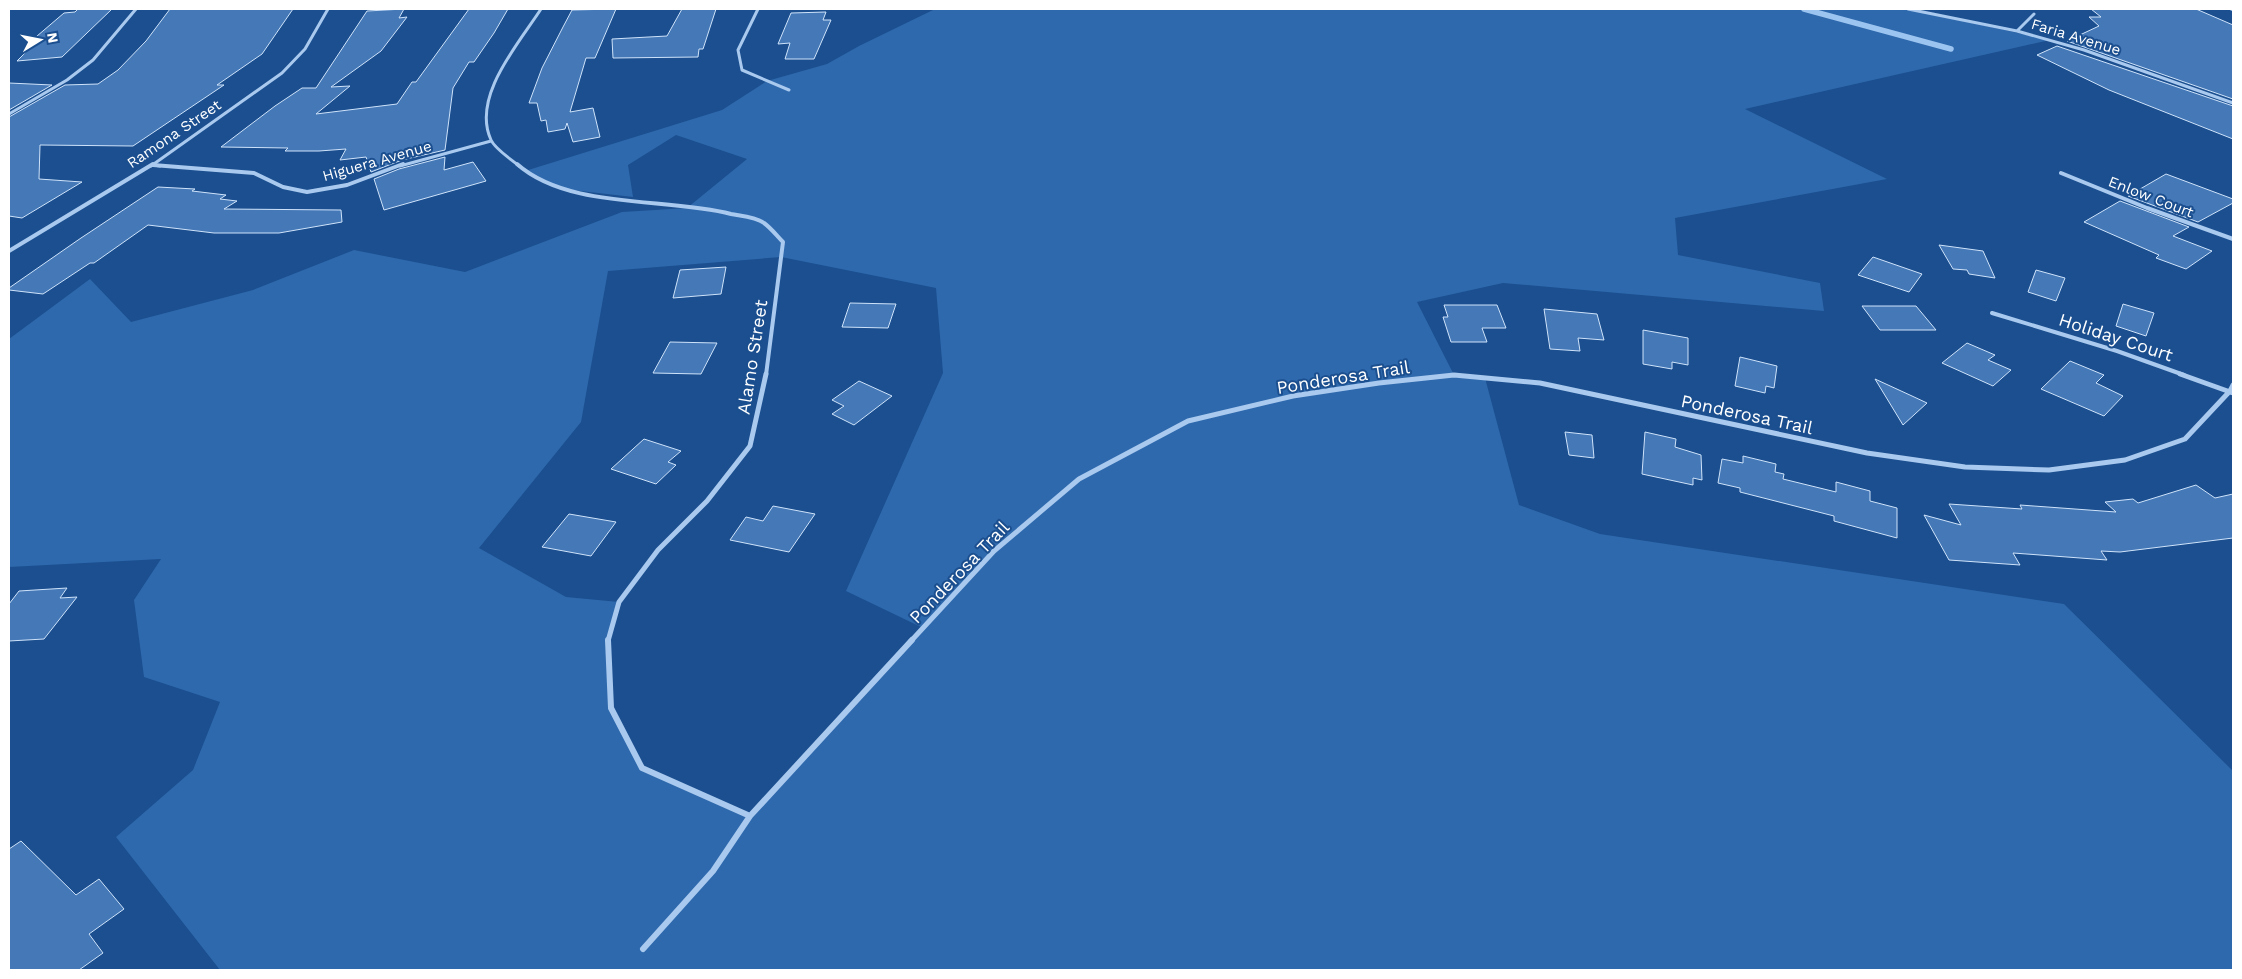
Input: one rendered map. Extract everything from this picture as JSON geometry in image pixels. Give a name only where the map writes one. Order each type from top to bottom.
[{"type":"street","points":[[9,114],[67,80],[94,60],[136,9]]},
{"type":"street","name":"Ramona Street","points":[[9,251],[152,165],[282,73],[305,49],[328,9]]},
{"type":"street","points":[[491,141],[485,117],[494,80],[541,9]]},
{"type":"street","points":[[758,9],[738,50],[742,70],[790,90]]},
{"type":"street","name":"Faria Avenue","points":[[1908,9],[2017,31],[2084,50],[2233,103]]},
{"type":"street","points":[[2017,31],[2034,14]]},
{"type":"street","name":"Higuera Avenue","points":[[152,165],[254,173],[283,186],[307,192],[346,185],[407,163],[491,141]]},
{"type":"street","name":"Alamo Street","points":[[491,141],[525,171],[563,189],[628,201],[713,209],[763,222],[783,242],[766,373],[750,446],[707,501],[658,550],[619,602],[608,645],[611,708],[642,768],[750,816]]},
{"type":"street","name":"Enlow Court","points":[[2061,174],[2233,239]]},
{"type":"street","name":"Holiday Court","points":[[1992,314],[2117,350],[2232,392]]},
{"type":"street","name":"Ponderosa Trail","points":[[643,948],[713,871],[750,816],[994,551],[1079,479],[1188,421],[1293,396],[1379,383],[1454,375],[1540,383],[1867,453],[1965,467],[2049,470],[2125,460],[2184,439],[2232,392],[2233,385]]},
{"type":"shaded area","points":[[935,9],[1908,9],[2050,40],[1745,109],[1887,179],[1675,218],[1678,255],[1820,283],[1824,311],[1503,283],[1417,302],[1454,375],[1485,378],[1519,505],[1600,534],[2064,604],[2233,771],[2233,970],[220,970],[116,837],[193,770],[220,702],[144,677],[134,600],[161,559],[9,567],[9,339],[90,279],[131,322],[253,290],[354,250],[465,272],[622,212],[687,208],[747,159],[676,135],[628,165],[633,197],[563,189],[525,171],[722,110],[767,81],[827,64],[859,46]],"holes":[[[781,257],[936,288],[943,373],[846,591],[923,628],[750,815],[641,768],[611,708],[607,645],[619,602],[566,597],[479,548],[581,422],[608,271]]]},
{"type":"building","points":[[78,9],[112,9],[62,57],[17,61],[36,42],[30,42],[64,13],[75,12]]},
{"type":"building","points":[[170,9],[293,9],[262,54],[217,85],[224,85],[133,146],[40,145],[39,179],[82,182],[22,218],[9,216],[9,117],[65,85],[98,84],[118,70],[146,41]]},
{"type":"building","points":[[404,9],[399,18],[407,17],[381,51],[331,87],[350,86],[316,114],[397,104],[412,82],[416,82],[469,9],[508,9],[474,62],[469,62],[453,88],[445,150],[402,160],[371,172],[366,157],[340,160],[346,149],[285,151],[288,148],[221,147],[302,88],[316,88],[367,11]]},
{"type":"building","points":[[616,9],[595,58],[586,58],[570,112],[593,108],[600,137],[573,142],[567,123],[565,129],[548,132],[546,120],[541,121],[537,103],[529,103],[542,68],[572,10]]},
{"type":"building","points":[[682,9],[716,9],[703,49],[699,49],[698,57],[613,58],[612,39],[667,36]]},
{"type":"building","points":[[2091,9],[2196,9],[2233,25],[2233,99],[2067,41],[2099,26],[2089,17],[2101,17]]},
{"type":"building","points":[[826,12],[823,20],[831,20],[814,59],[785,59],[790,43],[778,44],[791,13]]},
{"type":"building","points":[[2057,46],[2233,106],[2233,139],[2109,90],[2037,55]]},
{"type":"building","points":[[9,83],[52,85],[9,110]]},
{"type":"building","points":[[445,157],[444,170],[473,162],[486,181],[384,210],[374,179],[399,169]]},
{"type":"building","points":[[2166,174],[2233,199],[2233,203],[2198,222],[2128,196]]},
{"type":"building","points":[[158,187],[195,189],[192,191],[226,195],[220,199],[237,201],[224,209],[341,210],[342,222],[279,233],[214,233],[148,225],[94,263],[90,263],[43,294],[9,290],[9,288],[81,238]]},
{"type":"building","points":[[2120,201],[2189,227],[2173,236],[2212,251],[2186,269],[2156,258],[2159,255],[2084,222]]},
{"type":"building","points":[[1939,245],[1983,251],[1995,278],[1969,274],[1967,270],[1953,269]]},
{"type":"building","points":[[1873,257],[1922,274],[1909,292],[1858,275]]},
{"type":"building","points":[[726,267],[721,294],[673,298],[680,270]]},
{"type":"building","points":[[2036,270],[2065,278],[2056,301],[2028,292]]},
{"type":"building","points":[[850,303],[896,304],[888,328],[842,327]]},
{"type":"building","points":[[2123,304],[2154,313],[2146,336],[2116,326]]},
{"type":"building","points":[[1444,305],[1497,305],[1506,328],[1482,328],[1487,342],[1451,342],[1443,317],[1448,317]]},
{"type":"building","points":[[1862,306],[1916,306],[1936,330],[1880,330]]},
{"type":"building","points":[[1544,309],[1597,314],[1604,340],[1578,338],[1580,351],[1550,349]]},
{"type":"building","points":[[1643,330],[1688,338],[1688,365],[1672,362],[1672,369],[1643,364]]},
{"type":"building","points":[[670,342],[717,343],[701,374],[653,373]]},
{"type":"building","points":[[1967,343],[1995,355],[1988,360],[2011,370],[1993,386],[1942,363]]},
{"type":"building","points":[[1740,357],[1777,366],[1774,388],[1766,386],[1765,393],[1735,386]]},
{"type":"building","points":[[2070,361],[2104,375],[2096,383],[2123,396],[2104,416],[2041,389]]},
{"type":"building","points":[[1875,379],[1912,396],[1927,403],[1903,425]]},
{"type":"building","points":[[859,381],[892,396],[854,425],[832,414],[844,406],[832,400]]},
{"type":"building","points":[[1565,432],[1592,435],[1594,458],[1569,455]]},
{"type":"building","points":[[1645,432],[1676,439],[1675,447],[1701,455],[1702,480],[1693,478],[1693,485],[1642,474]]},
{"type":"building","points":[[644,439],[681,451],[668,462],[676,465],[656,484],[611,469]]},
{"type":"building","points":[[1743,456],[1776,464],[1775,472],[1784,474],[1783,479],[1836,492],[1836,482],[1870,491],[1870,501],[1897,508],[1897,538],[1834,521],[1834,516],[1740,492],[1740,488],[1718,483],[1722,459],[1743,463]]},
{"type":"building","points":[[2196,485],[2215,498],[2233,494],[2233,538],[2120,552],[2101,551],[2107,560],[2013,553],[2020,565],[1949,560],[1924,515],[1961,525],[1949,504],[2022,509],[2020,505],[2116,512],[2105,502],[2133,499],[2138,503]]},
{"type":"building","points":[[773,506],[815,514],[789,552],[730,540],[746,517],[763,521]]},
{"type":"building","points":[[569,514],[616,522],[591,556],[542,547]]},
{"type":"building","points":[[67,588],[60,598],[77,597],[44,639],[9,641],[9,604],[19,591]]},
{"type":"building","points":[[21,841],[76,895],[99,879],[124,909],[89,934],[103,953],[79,970],[9,970],[9,849]]},
{"type":"waterway","points":[[1804,9],[1951,49]]}]
